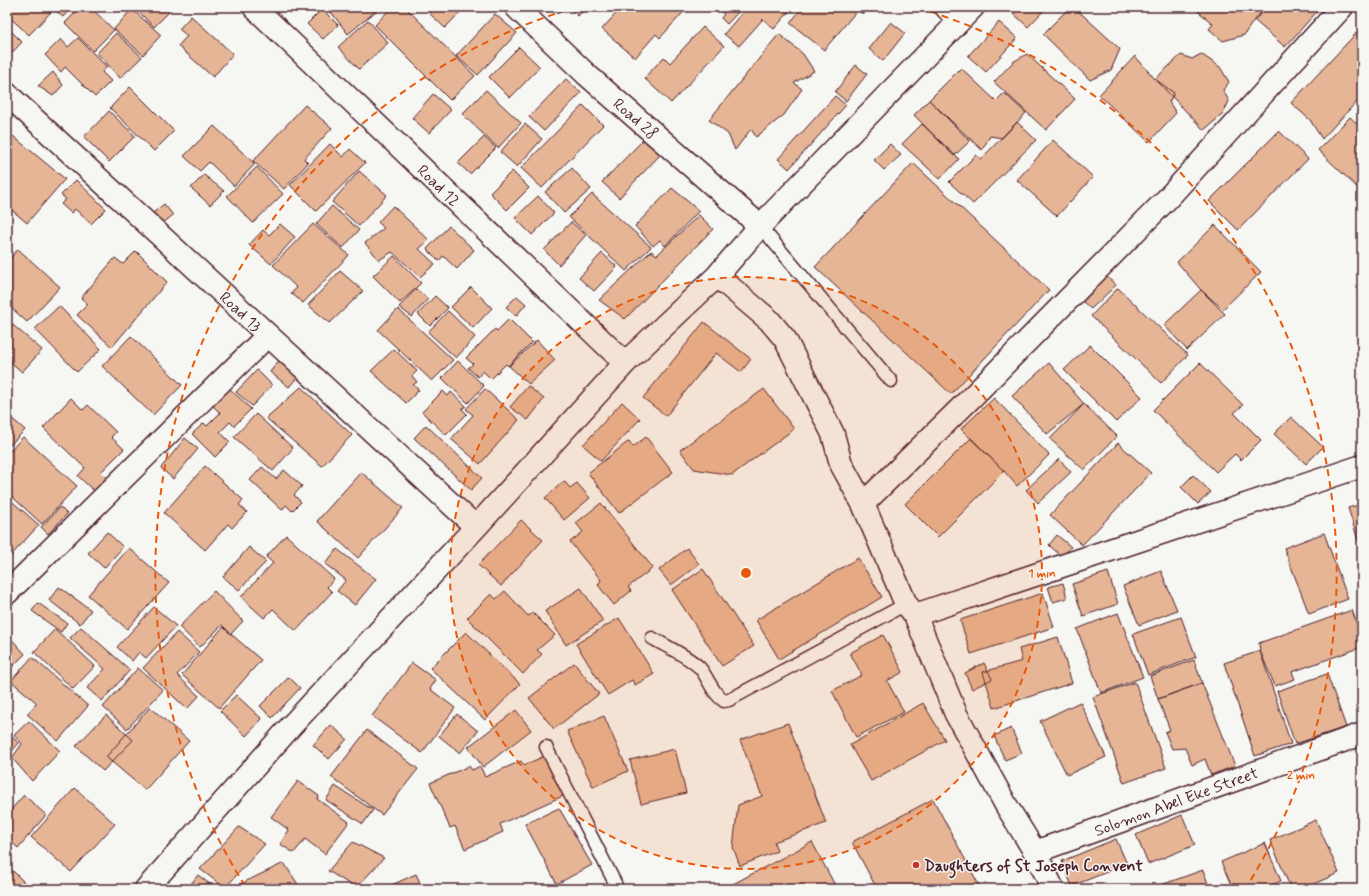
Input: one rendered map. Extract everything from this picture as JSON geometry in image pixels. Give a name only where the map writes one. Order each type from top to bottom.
[{"type":"street","name":"Road 12","points":[[254,7],[625,363]]},
{"type":"street","name":"Road 28","points":[[516,7],[587,75],[760,226]]},
{"type":"street","points":[[863,504],[972,397],[1167,199],[1342,7]]},
{"type":"street","points":[[146,889],[292,726],[625,363],[717,276],[760,226],[959,12]]},
{"type":"street","name":"Road 13","points":[[7,94],[476,527]]},
{"type":"street","points":[[717,276],[769,320],[785,339],[833,434],[841,464],[863,504],[911,609],[956,714],[1006,805],[1035,852],[1053,889]]},
{"type":"street","points":[[7,593],[268,335]]},
{"type":"street","points":[[911,609],[1362,466]]},
{"type":"street","name":"Solomon Abel Eke Street","points":[[1035,852],[1362,734]]},
{"type":"lane","points":[[760,226],[891,380]]},
{"type":"lane","points":[[652,638],[692,661],[700,669],[717,696],[724,701],[729,700],[911,609]]},
{"type":"lane","points":[[546,747],[617,889]]},
{"type":"building","points":[[7,7],[45,7],[51,12],[29,35],[7,15]]},
{"type":"building","points":[[52,7],[72,7],[63,17]]},
{"type":"building","points":[[81,7],[90,7],[114,30],[93,51],[65,23]]},
{"type":"building","points":[[134,7],[174,7],[154,27]]},
{"type":"building","points":[[285,7],[299,7],[291,14]]},
{"type":"building","points":[[327,7],[381,7],[348,34]]},
{"type":"building","points":[[392,7],[405,7],[475,76],[450,100],[375,25]]},
{"type":"building","points":[[435,7],[465,7],[445,28],[429,13]]},
{"type":"building","points":[[569,7],[587,7],[578,16]]},
{"type":"building","points":[[622,7],[688,7],[660,38],[656,34],[635,58],[602,29]]},
{"type":"building","points":[[716,7],[743,7],[727,24],[721,18],[724,14]]},
{"type":"building","points":[[747,7],[784,7],[789,12],[774,29],[763,19],[739,46],[724,34]]},
{"type":"building","points":[[803,7],[848,7],[855,13],[824,50],[790,23]]},
{"type":"building","points":[[855,7],[869,7],[863,14]]},
{"type":"building","points":[[1019,7],[1047,7],[1028,27],[1013,13]]},
{"type":"building","points":[[1070,7],[1074,7],[1120,49],[1111,70],[1090,80],[1043,34]]},
{"type":"building","points":[[1193,7],[1255,7],[1262,13],[1254,20],[1244,35],[1223,41],[1209,29],[1213,24]]},
{"type":"building","points":[[1266,7],[1286,7],[1288,9],[1289,7],[1321,7],[1285,47],[1254,20]]},
{"type":"building","points":[[132,9],[161,35],[143,55],[114,29]]},
{"type":"building","points":[[322,9],[338,25],[323,39],[307,24]]},
{"type":"building","points":[[495,14],[517,33],[478,75],[456,56]]},
{"type":"building","points":[[191,16],[233,54],[213,77],[178,46],[187,36],[179,29]]},
{"type":"building","points":[[368,20],[388,43],[359,69],[338,47]]},
{"type":"building","points":[[891,22],[905,33],[883,61],[869,49]]},
{"type":"building","points":[[999,22],[1017,38],[986,72],[968,56]]},
{"type":"building","points":[[7,27],[22,42],[7,58]]},
{"type":"building","points":[[703,27],[724,46],[671,103],[644,78],[664,57],[670,63]]},
{"type":"building","points":[[1362,27],[1362,96],[1322,139],[1310,120],[1291,103]]},
{"type":"building","points":[[116,33],[142,57],[120,78],[97,53]]},
{"type":"building","points":[[779,34],[803,54],[814,71],[794,83],[802,89],[784,115],[756,137],[751,129],[735,150],[728,134],[709,120]]},
{"type":"building","points":[[78,38],[107,67],[102,72],[111,81],[95,97],[65,67],[61,72],[45,55],[61,39],[68,47]]},
{"type":"building","points":[[519,47],[540,67],[510,98],[489,77]]},
{"type":"building","points":[[1027,54],[1075,99],[1046,130],[994,82],[1013,62]]},
{"type":"building","points":[[1201,54],[1220,67],[1229,82],[1223,90],[1229,101],[1223,114],[1204,130],[1155,79],[1181,55],[1192,59]]},
{"type":"building","points":[[1135,56],[1155,79],[1174,93],[1169,102],[1176,113],[1149,142],[1099,95]]},
{"type":"building","points":[[856,65],[867,74],[846,101],[835,92]]},
{"type":"building","points":[[961,68],[996,101],[1004,93],[1026,113],[1002,138],[990,136],[982,150],[929,100]]},
{"type":"building","points":[[53,72],[63,85],[53,96],[38,86]]},
{"type":"building","points":[[566,79],[581,93],[544,131],[529,117]]},
{"type":"building","points":[[130,87],[174,131],[154,151],[110,108]]},
{"type":"building","points":[[486,90],[521,123],[498,148],[462,114]]},
{"type":"building","points":[[433,94],[451,110],[429,133],[412,118]]},
{"type":"building","points":[[835,96],[846,105],[789,169],[778,159]]},
{"type":"building","points":[[929,100],[970,141],[954,156],[914,115]]},
{"type":"building","points":[[305,105],[332,128],[304,159],[308,163],[284,189],[253,161]]},
{"type":"building","points":[[583,105],[603,125],[542,188],[521,168]]},
{"type":"building","points":[[109,111],[135,136],[109,162],[84,137]]},
{"type":"building","points":[[1350,117],[1362,128],[1362,192],[1318,150]]},
{"type":"building","points":[[1017,122],[1036,140],[973,204],[949,182],[976,155],[981,159]]},
{"type":"building","points":[[525,124],[542,139],[517,167],[500,152]]},
{"type":"building","points":[[922,124],[959,159],[940,179],[902,144]]},
{"type":"building","points":[[214,126],[255,164],[234,186],[209,162],[200,171],[184,156]]},
{"type":"building","points":[[1279,131],[1308,159],[1238,230],[1209,201]]},
{"type":"building","points":[[8,132],[65,179],[27,223],[7,206]]},
{"type":"building","points":[[484,137],[496,148],[470,174],[458,163]]},
{"type":"building","points":[[644,139],[660,155],[619,198],[602,182]]},
{"type":"building","points":[[1053,140],[1093,177],[1057,216],[1017,180]]},
{"type":"building","points":[[330,144],[343,157],[350,149],[365,163],[316,211],[290,185]]},
{"type":"building","points":[[890,144],[901,155],[884,170],[874,160]]},
{"type":"building","points":[[913,163],[1049,290],[951,394],[815,267]]},
{"type":"building","points":[[257,167],[283,194],[253,223],[227,196]]},
{"type":"building","points":[[572,168],[591,189],[564,213],[545,192]]},
{"type":"building","points":[[359,171],[387,195],[359,226],[332,202]]},
{"type":"building","points":[[512,171],[529,188],[507,210],[490,193]]},
{"type":"building","points":[[204,175],[224,191],[210,205],[191,188]]},
{"type":"building","points":[[76,180],[106,209],[91,224],[75,209],[71,213],[61,204],[66,199],[61,195]]},
{"type":"building","points":[[672,188],[699,211],[665,246],[660,240],[653,246],[635,226]]},
{"type":"building","points":[[592,194],[651,247],[626,271],[569,217]]},
{"type":"building","points":[[538,196],[554,213],[532,235],[515,218]]},
{"type":"building","points":[[164,204],[173,215],[162,224],[153,213]]},
{"type":"building","points":[[332,206],[359,230],[343,248],[316,224]]},
{"type":"building","points":[[393,206],[429,240],[419,249],[435,264],[420,277],[392,252],[379,260],[365,243],[384,228],[378,222]]},
{"type":"building","points":[[699,215],[713,229],[625,319],[599,300],[651,251],[657,255]]},
{"type":"building","points":[[571,222],[586,235],[559,265],[544,250]]},
{"type":"building","points":[[280,224],[295,237],[271,264],[249,245],[263,230],[269,235]]},
{"type":"building","points":[[313,224],[349,255],[303,303],[291,293],[297,288],[273,265]]},
{"type":"building","points":[[1215,225],[1261,272],[1223,309],[1201,290],[1177,262]]},
{"type":"building","points":[[449,226],[474,250],[457,269],[443,256],[439,261],[427,249]]},
{"type":"building","points":[[18,249],[60,287],[27,322],[7,304],[7,262]]},
{"type":"building","points":[[136,251],[167,282],[112,347],[77,315],[88,304],[81,298],[115,258],[123,264]]},
{"type":"building","points":[[602,253],[617,267],[594,291],[579,278]]},
{"type":"building","points":[[394,256],[421,283],[400,303],[373,276]]},
{"type":"building","points":[[340,271],[363,291],[330,323],[308,305]]},
{"type":"building","points":[[1105,275],[1116,285],[1091,309],[1081,300]]},
{"type":"building","points":[[471,287],[492,308],[473,328],[451,307]]},
{"type":"building","points":[[1118,288],[1188,355],[1161,383],[1091,316]]},
{"type":"building","points":[[416,289],[428,299],[412,317],[399,307]]},
{"type":"building","points":[[1201,290],[1225,314],[1187,350],[1164,325]]},
{"type":"building","points":[[435,296],[448,308],[430,326],[418,314]]},
{"type":"building","points":[[517,296],[526,304],[516,316],[506,307]]},
{"type":"building","points":[[59,306],[101,349],[77,372],[35,329]]},
{"type":"building","points":[[398,309],[453,360],[432,381],[378,330]]},
{"type":"building","points":[[448,311],[475,337],[456,358],[428,332]]},
{"type":"building","points":[[509,319],[532,342],[508,366],[506,364],[491,379],[483,371],[478,377],[468,368],[473,364],[466,358],[495,329],[497,331]]},
{"type":"building","points":[[7,320],[42,350],[22,372],[7,359]]},
{"type":"building","points":[[704,322],[751,359],[741,372],[716,353],[666,416],[643,398]]},
{"type":"building","points":[[131,336],[182,385],[153,415],[102,366]]},
{"type":"building","points":[[537,340],[555,360],[529,384],[509,366]]},
{"type":"building","points":[[1090,345],[1142,397],[1116,422],[1064,370]]},
{"type":"building","points":[[394,349],[417,371],[412,376],[417,382],[413,385],[419,390],[406,403],[371,371]]},
{"type":"building","points":[[280,359],[300,374],[289,387],[270,372]]},
{"type":"building","points":[[458,361],[484,386],[468,403],[442,378]]},
{"type":"building","points":[[1049,363],[1084,404],[1047,434],[1012,396]]},
{"type":"building","points":[[1200,363],[1243,405],[1234,413],[1261,440],[1241,460],[1235,454],[1216,472],[1153,410]]},
{"type":"building","points":[[257,370],[272,385],[252,406],[236,392]]},
{"type":"building","points":[[528,386],[544,399],[528,420],[510,407]]},
{"type":"building","points":[[301,387],[352,435],[322,466],[266,418]]},
{"type":"building","points":[[230,389],[251,409],[234,426],[230,422],[220,432],[230,442],[215,457],[192,434],[204,423],[207,426],[220,413],[213,406]]},
{"type":"building","points":[[485,389],[519,420],[480,464],[451,439],[473,415],[466,409]]},
{"type":"building","points":[[764,389],[794,429],[732,475],[694,469],[680,450]]},
{"type":"building","points":[[443,391],[448,396],[451,392],[466,406],[462,409],[467,414],[446,435],[422,412]]},
{"type":"building","points":[[71,398],[83,410],[88,405],[116,432],[111,437],[124,449],[101,472],[107,478],[94,491],[78,476],[85,468],[43,428]]},
{"type":"building","points":[[994,398],[1049,455],[1017,486],[1004,471],[961,429]]},
{"type":"building","points":[[622,402],[640,419],[601,461],[583,445]]},
{"type":"building","points":[[1084,404],[1117,436],[1084,470],[1050,439]]},
{"type":"building","points":[[7,414],[25,430],[7,448]]},
{"type":"building","points":[[256,414],[293,448],[273,471],[234,437]]},
{"type":"building","points":[[1291,417],[1323,447],[1306,464],[1274,434]]},
{"type":"building","points":[[426,425],[482,478],[471,490],[414,438]]},
{"type":"building","points":[[23,437],[77,486],[42,524],[7,492],[7,454]]},
{"type":"building","points":[[646,437],[673,472],[619,513],[588,473],[629,441],[633,447]]},
{"type":"building","points":[[185,438],[198,449],[173,479],[161,468]]},
{"type":"building","points":[[971,438],[1004,471],[938,537],[905,504]]},
{"type":"building","points":[[1118,443],[1151,473],[1082,545],[1050,515]]},
{"type":"building","points":[[1059,459],[1071,472],[1038,503],[1026,490]]},
{"type":"building","points":[[205,466],[243,500],[239,505],[247,512],[232,528],[228,524],[205,550],[164,513]]},
{"type":"building","points":[[262,467],[276,479],[284,470],[302,486],[294,495],[301,502],[292,511],[286,505],[282,510],[250,480]]},
{"type":"building","points":[[361,472],[403,508],[358,558],[317,521]]},
{"type":"building","points":[[1193,475],[1211,492],[1198,504],[1181,487]]},
{"type":"building","points":[[564,481],[570,488],[577,483],[590,498],[564,520],[545,498]]},
{"type":"building","points":[[7,497],[39,525],[7,560],[7,529],[9,527],[7,525]]},
{"type":"building","points":[[601,503],[653,568],[628,587],[631,591],[614,605],[598,585],[601,580],[570,542],[583,532],[576,523]]},
{"type":"building","points":[[1362,504],[1362,553],[1348,508]]},
{"type":"building","points":[[60,507],[67,514],[48,534],[41,527]]},
{"type":"building","points":[[521,520],[543,540],[501,586],[478,565]]},
{"type":"building","points":[[107,532],[123,547],[104,568],[88,553]]},
{"type":"building","points":[[1324,533],[1348,599],[1309,614],[1284,548]]},
{"type":"building","points":[[286,535],[334,579],[327,587],[332,592],[296,631],[273,609],[264,618],[241,597],[273,563],[266,557]]},
{"type":"building","points":[[1057,535],[1071,547],[1062,557],[1049,545]]},
{"type":"building","points":[[249,547],[266,562],[239,590],[223,577]]},
{"type":"building","points":[[129,548],[169,583],[127,629],[88,595]]},
{"type":"building","points":[[687,548],[699,564],[671,585],[659,570]]},
{"type":"building","points":[[337,549],[376,579],[355,605],[337,591],[346,580],[325,564]]},
{"type":"building","points":[[858,558],[882,597],[779,659],[756,620]]},
{"type":"building","points":[[703,569],[754,646],[722,666],[672,590]]},
{"type":"building","points":[[1161,571],[1177,610],[1139,625],[1123,586]]},
{"type":"building","points":[[1108,572],[1118,604],[1083,616],[1072,584]]},
{"type":"building","points":[[1063,583],[1067,598],[1053,602],[1048,587]]},
{"type":"building","points":[[59,587],[91,610],[80,624],[49,600]]},
{"type":"building","points":[[581,588],[603,621],[566,645],[545,611]]},
{"type":"building","points":[[214,591],[243,621],[231,634],[222,625],[200,647],[179,627]]},
{"type":"building","points":[[505,591],[528,616],[533,613],[555,635],[537,650],[542,654],[523,674],[467,618],[491,594],[496,599]]},
{"type":"building","points":[[1043,593],[1054,627],[971,654],[960,620]]},
{"type":"building","points":[[38,603],[67,623],[61,632],[32,611]]},
{"type":"building","points":[[154,607],[176,626],[146,658],[139,652],[132,661],[117,647]]},
{"type":"building","points":[[1352,610],[1362,638],[1362,647],[1292,672],[1295,679],[1275,686],[1260,651],[1259,643]]},
{"type":"building","points":[[1118,613],[1143,677],[1101,693],[1077,629]]},
{"type":"building","points":[[1181,617],[1196,657],[1148,675],[1133,634]]},
{"type":"building","points":[[619,618],[654,674],[635,685],[632,680],[608,695],[576,644]]},
{"type":"building","points":[[81,627],[130,670],[102,701],[87,688],[105,669],[70,638]]},
{"type":"building","points":[[223,627],[261,660],[219,708],[182,675]]},
{"type":"building","points":[[55,629],[95,666],[73,689],[34,652]]},
{"type":"building","points":[[177,632],[199,652],[177,675],[199,696],[187,709],[143,668]]},
{"type":"building","points":[[466,632],[520,684],[485,720],[430,668]]},
{"type":"building","points":[[8,635],[25,654],[7,672],[7,636]]},
{"type":"building","points":[[883,635],[903,672],[887,681],[904,712],[856,737],[832,691],[862,675],[850,653]]},
{"type":"building","points":[[1058,637],[1072,683],[994,708],[983,672],[1022,661],[1019,649]]},
{"type":"building","points":[[1260,651],[1291,744],[1255,756],[1224,663]]},
{"type":"building","points":[[32,657],[88,706],[58,741],[27,714],[37,703],[11,681]]},
{"type":"building","points":[[1194,660],[1202,683],[1158,699],[1150,676]]},
{"type":"building","points":[[412,663],[436,680],[430,689],[455,708],[422,753],[372,716]]},
{"type":"building","points":[[574,663],[599,694],[554,729],[529,698]]},
{"type":"building","points":[[984,663],[992,679],[972,689],[965,673]]},
{"type":"building","points":[[138,668],[163,690],[127,729],[103,707]]},
{"type":"building","points":[[1327,674],[1346,727],[1295,744],[1277,691]]},
{"type":"building","points":[[289,677],[300,688],[272,718],[260,706]]},
{"type":"building","points":[[1135,682],[1166,768],[1124,783],[1093,697]]},
{"type":"building","points":[[1202,683],[1235,766],[1211,775],[1205,759],[1192,765],[1185,748],[1172,749],[1165,732],[1170,730],[1158,699]]},
{"type":"building","points":[[236,695],[262,719],[246,736],[220,711]]},
{"type":"building","points":[[1080,702],[1106,757],[1067,775],[1040,721]]},
{"type":"building","points":[[923,703],[945,740],[871,781],[850,745]]},
{"type":"building","points":[[150,707],[189,741],[145,790],[106,757]]},
{"type":"building","points":[[516,710],[531,730],[483,767],[468,747]]},
{"type":"building","points":[[457,714],[478,731],[460,753],[439,736]]},
{"type":"building","points":[[106,715],[133,740],[103,771],[76,746]]},
{"type":"building","points":[[604,716],[628,771],[593,787],[567,731]]},
{"type":"building","points":[[29,721],[60,751],[32,781],[12,758],[22,744],[14,735]]},
{"type":"building","points":[[788,723],[826,823],[774,842],[777,851],[740,866],[733,847],[738,805],[762,796],[740,740]]},
{"type":"building","points":[[331,725],[347,739],[329,759],[313,745]]},
{"type":"building","points":[[1011,728],[1022,753],[1005,760],[994,736]]},
{"type":"building","points":[[367,730],[418,769],[382,815],[331,777]]},
{"type":"building","points":[[7,733],[19,743],[7,757]]},
{"type":"building","points":[[675,749],[686,793],[641,804],[630,760]]},
{"type":"building","points":[[547,755],[565,795],[500,824],[503,832],[465,849],[455,826],[450,828],[430,783],[469,766],[472,770],[480,766],[485,777],[521,761],[524,765]]},
{"type":"building","points":[[298,781],[319,796],[317,799],[349,822],[325,854],[305,839],[294,853],[280,844],[289,830],[271,817]]},
{"type":"building","points":[[335,786],[373,810],[363,824],[326,800]]},
{"type":"building","points":[[75,788],[115,824],[71,872],[31,837]]},
{"type":"building","points":[[24,795],[46,815],[18,848],[7,838],[7,814]]},
{"type":"building","name":"Daughters of St Joseph Convent","points":[[933,799],[981,889],[877,889],[852,842]]},
{"type":"building","points":[[559,808],[592,865],[557,884],[525,824]]},
{"type":"building","points":[[1182,815],[1195,845],[1148,864],[1136,835]]},
{"type":"building","points":[[1316,820],[1339,873],[1302,889],[1291,889],[1270,840]]},
{"type":"building","points":[[239,827],[265,844],[225,888],[200,869]]},
{"type":"building","points":[[1116,839],[1127,864],[1072,886],[1062,861]]},
{"type":"building","points":[[353,842],[384,858],[356,888],[328,871]]},
{"type":"building","points":[[812,842],[837,889],[736,889],[733,884]]},
{"type":"building","points":[[1265,843],[1281,881],[1263,889],[1233,889],[1221,862]]},
{"type":"building","points":[[284,863],[301,889],[230,889]]},
{"type":"building","points":[[7,865],[31,889],[7,889]]},
{"type":"building","points":[[1203,870],[1210,889],[1162,889],[1161,885]]},
{"type":"building","points":[[416,874],[423,889],[383,889]]},
{"type":"building","points":[[198,875],[211,885],[207,889],[187,889]]},
{"type":"place","name":"Daughters of St Joseph Convent","points":[[916,865]]}]
